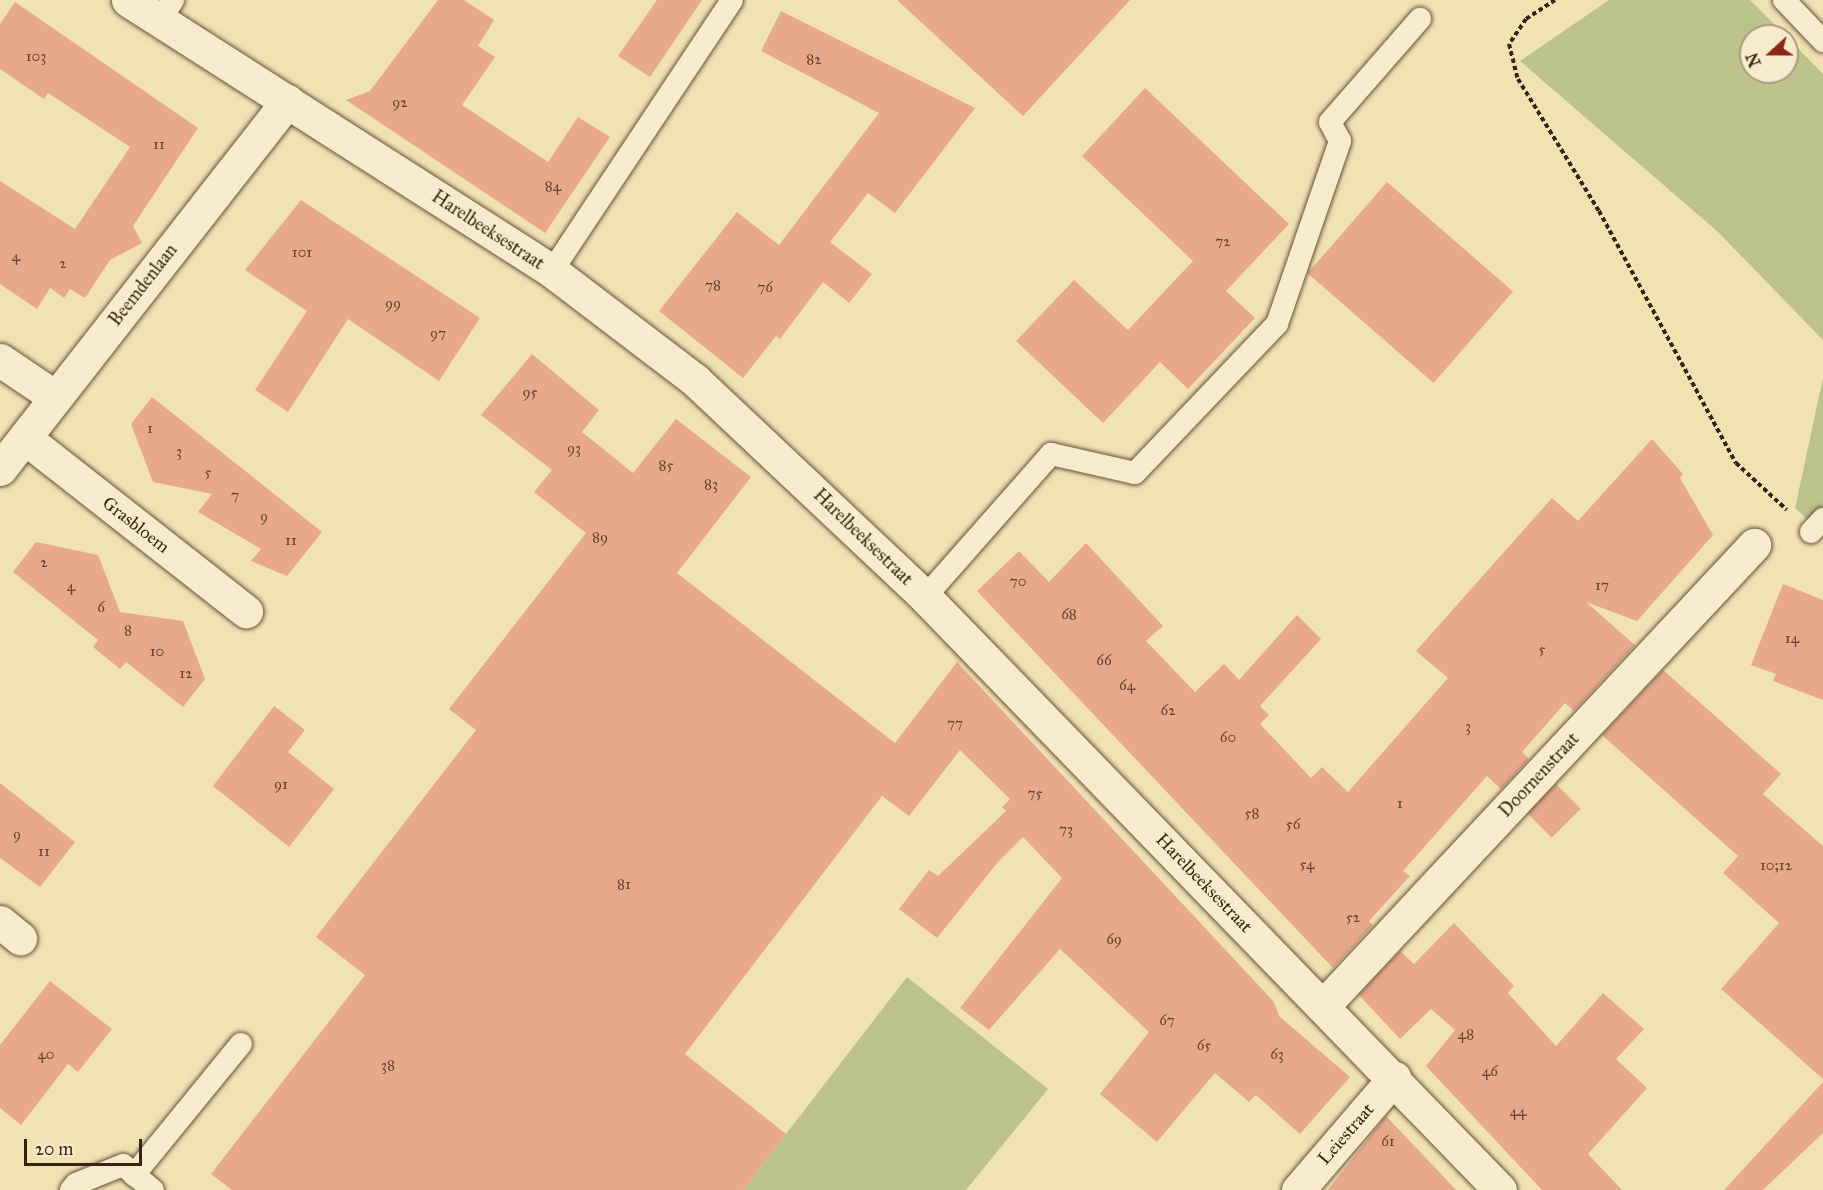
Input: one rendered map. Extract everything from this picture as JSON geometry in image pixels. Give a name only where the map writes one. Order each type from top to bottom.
[{"type":"street","name":"Harelbeeksestraat","points":[[128,0],[167,10],[288,102],[552,271],[695,380],[925,597],[1324,1005],[1500,1190]]},
{"type":"street","name":"Beemdenlaan","points":[[0,469],[288,102]]},
{"type":"street","points":[[0,360],[56,397]]},
{"type":"street","name":"Grasbloem","points":[[25,438],[246,611]]},
{"type":"street","name":"Doornenstraat","points":[[1324,1005],[1755,545]]},
{"type":"street","name":"Leiestraat","points":[[1298,1190],[1394,1078]]},
{"type":"lane","points":[[552,271],[732,0]]},
{"type":"lane","points":[[1784,0],[1823,41]]},
{"type":"lane","points":[[925,597],[1051,454],[1135,473],[1277,324],[1340,141],[1330,122],[1420,18]]},
{"type":"lane","points":[[134,1174],[241,1044]]},
{"type":"lane","points":[[71,1190],[76,1184],[123,1165],[153,1190]]},
{"type":"path","points":[[1555,0],[1526,19],[1509,44],[1518,79],[1599,211],[1736,463],[1817,526]]},
{"type":"green space","points":[[1609,0],[1750,0],[1774,24],[1739,24],[1739,84],[1799,84],[1799,49],[1823,74],[1823,340],[1718,232],[1520,61]]},
{"type":"green space","points":[[1823,378],[1823,534],[1795,508]]},
{"type":"green space","points":[[907,977],[1048,1089],[966,1190],[743,1190]]},
{"type":"building","points":[[438,0],[464,0],[494,20],[478,46],[495,57],[462,105],[548,162],[578,117],[610,137],[545,233],[346,100],[370,91]]},
{"type":"building","points":[[657,0],[702,0],[650,77],[618,56]]},
{"type":"building","points":[[897,0],[1130,0],[1023,116]]},
{"type":"building","points":[[15,2],[198,128],[133,226],[142,243],[110,260],[85,298],[70,289],[64,298],[50,288],[37,309],[0,284],[0,181],[75,229],[130,147],[48,93],[44,99],[0,69],[0,24]]},
{"type":"building","points":[[781,11],[975,108],[895,213],[868,193],[830,242],[872,274],[849,303],[823,282],[780,339],[776,336],[743,378],[659,311],[737,212],[779,245],[879,113],[761,51]]},
{"type":"building","points":[[1145,88],[1289,224],[1226,291],[1255,318],[1188,389],[1160,362],[1103,423],[1016,341],[1074,280],[1128,330],[1193,261],[1082,156]]},
{"type":"building","points":[[1387,182],[1513,292],[1434,383],[1308,273]]},
{"type":"building","points":[[301,200],[480,318],[439,381],[348,319],[288,412],[255,390],[307,311],[245,270]]},
{"type":"building","points":[[532,354],[599,410],[582,432],[633,473],[676,419],[751,477],[677,573],[895,743],[957,662],[1274,1002],[1279,1016],[1350,1077],[1300,1134],[1256,1095],[1249,1102],[1215,1073],[1157,1142],[1100,1094],[1149,1032],[1060,949],[989,1030],[960,1008],[1062,878],[1023,837],[998,862],[937,938],[899,909],[929,870],[938,876],[1006,811],[1002,807],[1010,799],[960,750],[909,816],[882,796],[685,1054],[786,1134],[743,1190],[232,1190],[211,1174],[365,975],[316,937],[476,730],[449,709],[586,533],[534,492],[552,470],[481,415]]},
{"type":"building","points":[[152,397],[322,532],[287,576],[251,561],[261,549],[198,512],[212,494],[153,482],[131,424]]},
{"type":"building","points":[[1652,439],[1683,474],[1680,478],[1713,535],[1637,621],[1586,602],[1635,645],[1574,711],[1565,703],[1522,752],[1529,759],[1501,789],[1487,776],[1403,871],[1410,876],[1369,921],[1373,925],[1333,968],[977,591],[1019,551],[1049,582],[1086,543],[1163,626],[1146,641],[1195,692],[1224,664],[1239,680],[1297,615],[1321,639],[1260,706],[1269,715],[1260,724],[1311,778],[1322,767],[1348,792],[1448,678],[1416,651],[1552,498],[1578,521]]},
{"type":"building","points":[[36,542],[98,555],[120,612],[183,621],[205,679],[183,707],[126,662],[120,669],[93,647],[98,640],[13,572]]},
{"type":"building","points":[[1783,584],[1823,600],[1823,700],[1773,681],[1776,674],[1751,665]]},
{"type":"building","points":[[1663,670],[1781,774],[1763,794],[1823,846],[1823,1079],[1721,989],[1779,923],[1723,873],[1738,856],[1602,735]]},
{"type":"building","points":[[274,706],[305,730],[288,752],[334,789],[289,847],[213,786]]},
{"type":"building","points":[[0,783],[75,842],[40,887],[0,858]]},
{"type":"building","points":[[1556,784],[1581,809],[1552,838],[1527,813]]},
{"type":"building","points":[[1454,923],[1514,986],[1508,993],[1556,1046],[1603,993],[1644,1029],[1616,1059],[1647,1088],[1588,1154],[1622,1190],[1542,1190],[1426,1066],[1455,1030],[1431,1009],[1400,1039],[1359,995],[1400,951],[1414,964]]},
{"type":"building","points":[[50,981],[112,1029],[78,1072],[68,1064],[21,1125],[0,1108],[0,1045]]},
{"type":"building","points":[[1823,1082],[1823,1133],[1763,1190],[1724,1190]]},
{"type":"building","points":[[1386,1116],[1427,1159],[1456,1190],[1328,1190]]}]
